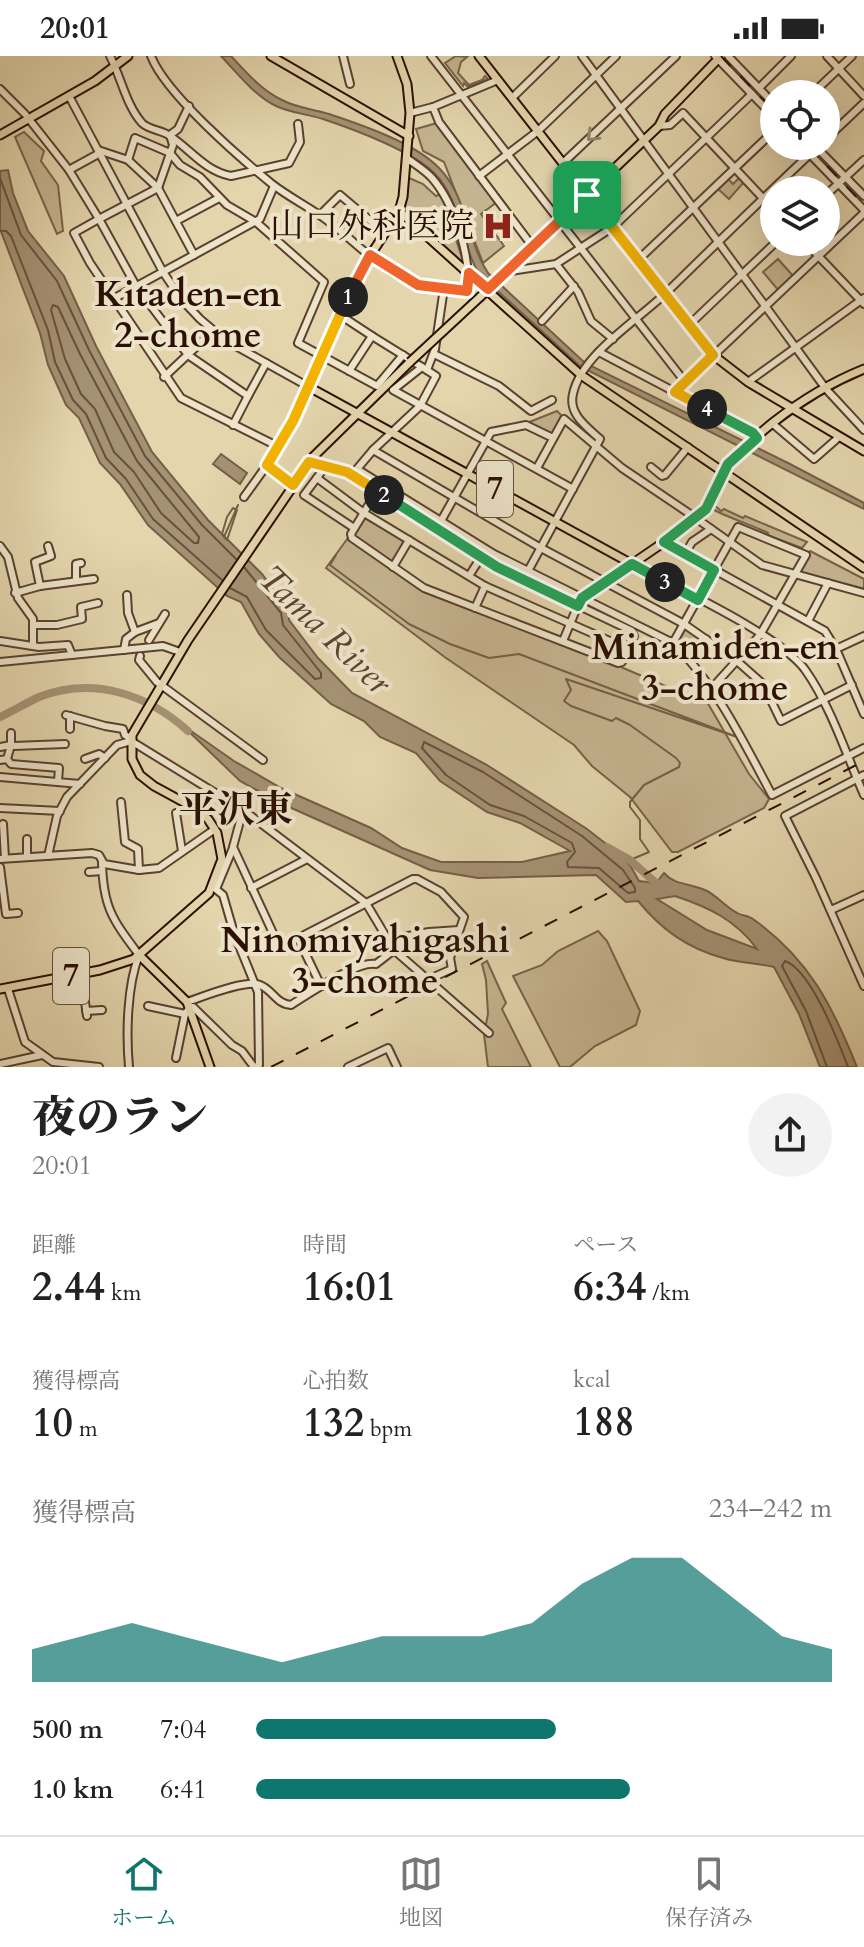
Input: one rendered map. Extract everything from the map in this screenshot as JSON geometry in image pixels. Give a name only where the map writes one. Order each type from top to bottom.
[{"type":"main road","points":[[0,135],[69,96],[128,56]]},
{"type":"main road","points":[[271,56],[409,136]]},
{"type":"main road","points":[[358,414],[309,387],[370,255],[399,211],[408,159],[410,113],[407,84],[397,56]]},
{"type":"main road","points":[[482,57],[713,355],[748,382],[864,451]]},
{"type":"main road","points":[[214,888],[222,859],[221,844],[215,829],[198,810],[151,785],[140,775],[132,759],[131,740],[180,652],[309,462],[659,126],[665,114],[718,57]]},
{"type":"main road","points":[[399,211],[469,273],[491,285],[582,373],[864,568]]},
{"type":"main road","points":[[632,564],[700,515],[724,471],[773,424],[826,389],[864,369]]},
{"type":"main road","name":"7","points":[[358,414],[632,564]]},
{"type":"main road","name":"7","points":[[4,989],[121,964],[139,955],[214,888]]},
{"type":"main road","points":[[139,955],[187,1008],[210,1067]]},
{"type":"street","points":[[110,56],[143,124],[170,135],[214,170],[231,176],[289,163],[300,142],[298,124]]},
{"type":"street","points":[[151,56],[161,75],[189,106],[274,186],[320,215],[370,255],[418,285],[467,291],[469,273],[444,195],[432,177],[408,159]]},
{"type":"street","points":[[343,56],[350,84]]},
{"type":"street","points":[[431,56],[685,382]]},
{"type":"street","points":[[512,98],[555,56]]},
{"type":"street","points":[[582,56],[826,389],[864,430]]},
{"type":"street","points":[[479,176],[538,131],[616,56]]},
{"type":"street","points":[[563,163],[676,56]]},
{"type":"street","points":[[728,56],[759,88],[790,56]]},
{"type":"street","points":[[827,56],[864,96]]},
{"type":"street","points":[[827,80],[852,56]]},
{"type":"street","points":[[718,57],[760,102]]},
{"type":"street","points":[[410,113],[433,107],[498,80]]},
{"type":"street","points":[[0,89],[29,118],[69,170],[136,286],[188,355],[248,396]]},
{"type":"street","points":[[505,272],[556,264],[613,227],[752,94]]},
{"type":"street","points":[[69,96],[163,272],[185,304],[213,331],[309,387],[279,447],[244,497]]},
{"type":"street","points":[[840,126],[864,103]]},
{"type":"street","points":[[170,135],[178,129],[189,106]]},
{"type":"street","points":[[433,107],[439,122],[533,247]]},
{"type":"street","points":[[659,126],[670,125],[683,113],[760,195]]},
{"type":"street","points":[[170,135],[173,145],[158,188],[74,233],[113,299],[181,398],[279,447]]},
{"type":"street","points":[[128,160],[135,138],[170,153],[180,165],[200,177],[219,198],[256,222],[324,282],[298,343],[377,386],[403,355]]},
{"type":"street","points":[[638,260],[760,144]]},
{"type":"street","points":[[69,170],[99,152],[128,160],[158,188],[194,255]]},
{"type":"street","points":[[786,176],[804,160]]},
{"type":"street","points":[[816,160],[831,176]]},
{"type":"street","points":[[829,160],[864,196]]},
{"type":"street","points":[[840,181],[864,160]]},
{"type":"street","points":[[840,185],[864,212],[840,235]]},
{"type":"street","points":[[113,299],[256,222],[264,214],[274,186]]},
{"type":"street","points":[[320,215],[340,195],[385,233]]},
{"type":"street","points":[[176,221],[219,198]]},
{"type":"street","points":[[528,571],[600,439],[579,419],[573,408],[573,393],[588,363],[665,294],[760,201]]},
{"type":"street","points":[[689,325],[761,256]]},
{"type":"street","points":[[675,392],[819,256],[863,301],[748,382]]},
{"type":"street","points":[[556,264],[574,286],[591,321],[613,339]]},
{"type":"street","points":[[542,321],[574,286]]},
{"type":"street","points":[[444,288],[434,354],[424,368],[393,390],[573,489]]},
{"type":"street","points":[[340,315],[436,376],[420,406],[357,469],[494,554],[587,597],[673,643],[711,689],[772,795],[864,748]]},
{"type":"street","points":[[164,377],[213,331]]},
{"type":"street","points":[[349,371],[372,336]]},
{"type":"street","points":[[599,352],[753,433],[751,443]]},
{"type":"street","points":[[434,354],[499,386],[531,411],[552,400]]},
{"type":"street","points":[[233,425],[266,363]]},
{"type":"street","points":[[537,468],[564,419],[640,481],[693,516]]},
{"type":"street","points":[[773,424],[814,459],[839,437]]},
{"type":"street","points":[[441,521],[491,432],[526,425],[553,438]]},
{"type":"street","points":[[651,467],[665,475],[688,447]]},
{"type":"street","points":[[373,450],[541,548],[684,624],[737,661],[763,684],[781,721],[852,685]]},
{"type":"street","points":[[309,462],[347,472],[377,491],[481,557],[632,631],[634,636],[619,663],[424,588],[352,538],[354,528],[377,491]]},
{"type":"street","points":[[267,465],[293,485]]},
{"type":"street","points":[[325,467],[304,495],[354,528]]},
{"type":"street","points":[[317,478],[364,513],[485,586],[628,649]]},
{"type":"street","points":[[700,521],[762,565],[864,593]]},
{"type":"street","points":[[673,643],[738,527],[806,555],[760,635],[711,689]]},
{"type":"street","points":[[685,554],[692,542],[711,529]]},
{"type":"street","points":[[393,567],[409,540]]},
{"type":"street","points":[[664,542],[825,631],[864,714]]},
{"type":"street","points":[[0,546],[8,557],[15,593],[34,625],[33,646]]},
{"type":"street","points":[[40,586],[35,562],[51,556],[48,546]]},
{"type":"street","points":[[469,576],[481,557]]},
{"type":"street","points":[[76,581],[76,564],[81,563]]},
{"type":"street","points":[[565,642],[587,597],[632,564],[760,635],[800,664],[860,777],[864,795]]},
{"type":"street","points":[[0,569],[10,567]]},
{"type":"street","points":[[15,593],[40,586],[94,579]]},
{"type":"street","points":[[808,621],[828,583]]},
{"type":"street","points":[[475,608],[485,586]]},
{"type":"street","points":[[127,595],[128,613],[135,632]]},
{"type":"street","points":[[34,625],[57,625],[82,619],[81,607],[98,603]]},
{"type":"street","points":[[149,640],[165,614]]},
{"type":"street","points":[[124,650],[124,640],[159,623]]},
{"type":"street","points":[[836,649],[864,636]]},
{"type":"street","points":[[689,659],[706,639]]},
{"type":"street","points":[[0,641],[33,646],[68,645],[72,655]]},
{"type":"street","points":[[0,662],[167,646],[180,652]]},
{"type":"street","points":[[140,658],[161,686],[263,760]]},
{"type":"street","points":[[70,729],[68,716],[123,729],[131,740],[243,810],[366,903],[394,950],[489,1033]]},
{"type":"street","points":[[11,733],[11,745],[3,759],[11,764],[59,768],[58,781]]},
{"type":"street","points":[[48,856],[67,797],[120,743],[131,740]]},
{"type":"street","points":[[0,747],[65,744]]},
{"type":"street","points":[[85,759],[99,754],[105,758]]},
{"type":"street","points":[[0,777],[80,784]]},
{"type":"street","points":[[860,777],[785,816],[864,986]]},
{"type":"street","points":[[121,802],[125,842],[138,849],[139,870]]},
{"type":"street","points":[[0,808],[60,811]]},
{"type":"street","points":[[148,1006],[196,1010],[242,1051],[254,1067],[259,1065],[260,1003],[223,895],[214,888],[233,847],[243,810]]},
{"type":"street","points":[[176,813],[182,851]]},
{"type":"street","points":[[3,824],[2,859],[99,855],[108,909],[139,955],[126,1038],[129,1067]]},
{"type":"street","points":[[102,862],[139,870],[159,868],[215,829]]},
{"type":"street","points":[[27,839],[27,857]]},
{"type":"street","points":[[233,847],[279,946],[414,879],[441,892],[464,917],[450,958],[452,969],[429,979]]},
{"type":"street","points":[[251,888],[307,859]]},
{"type":"street","points":[[0,867],[6,914],[18,913]]},
{"type":"street","points":[[89,872],[102,871]]},
{"type":"street","points":[[831,910],[864,895]]},
{"type":"street","points":[[388,940],[459,930]]},
{"type":"street","points":[[298,938],[321,986]]},
{"type":"street","points":[[187,1008],[254,983],[263,986],[282,1004],[289,1005],[368,962],[376,964],[394,950]]},
{"type":"street","points":[[81,974],[86,1013],[102,1010]]},
{"type":"street","points":[[4,989],[25,1042],[62,1065],[99,1067]]},
{"type":"street","points":[[176,1058],[187,1008]]},
{"type":"street","points":[[348,1067],[388,1048],[397,1067]]},
{"type":"street","points":[[0,1064],[42,1055]]},
{"type":"shaded area","points":[[456,56],[467,57],[461,62],[458,73],[469,85],[485,76],[488,79],[468,87],[464,83],[463,86],[445,63]]},
{"type":"shaded area","points":[[437,123],[497,202],[481,214],[504,246],[483,263],[444,162],[423,151],[416,129]]},
{"type":"shaded area","points":[[24,132],[44,151],[41,161],[58,185],[63,231],[57,234],[15,137]]},
{"type":"shaded area","points":[[407,177],[423,184],[436,196],[441,194],[464,264],[403,211]]},
{"type":"shaded area","points":[[740,177],[744,182],[729,199],[717,188],[727,178],[733,184]]},
{"type":"shaded area","points":[[778,259],[794,277],[779,291],[763,272]]},
{"type":"shaded area","points":[[557,411],[562,416],[551,436],[527,423]]},
{"type":"shaded area","points":[[713,504],[721,511],[724,509],[743,518],[745,516],[807,542],[802,548],[767,535],[712,509]]},
{"type":"shaded area","points":[[364,516],[406,542],[391,568],[422,591],[621,667],[698,700],[703,695],[749,774],[769,799],[764,808],[678,852],[672,852],[630,797],[592,766],[574,745],[446,658],[326,568]]},
{"type":"shaded area","points":[[810,551],[864,579],[864,593],[796,573]]},
{"type":"shaded area","points":[[684,627],[703,638],[688,656],[676,642]]},
{"type":"shaded area","points":[[598,931],[607,941],[640,1011],[636,1025],[595,1046],[570,1067],[560,1067],[513,976],[542,965],[558,951]]},
{"type":"shaded area","points":[[487,961],[506,1003],[502,1009],[531,1067],[488,1067],[484,1034],[488,1014],[482,964]]},
{"type":"water","points":[[221,56],[231,56],[261,86],[282,100],[372,129],[429,159],[456,192],[475,247],[488,273],[585,363],[790,464],[864,503],[864,509],[581,367],[479,274],[450,195],[434,173],[412,157],[366,135],[268,102]]},
{"type":"water","points":[[8,170],[13,193],[28,231],[64,276],[96,346],[152,452],[208,520],[262,574],[290,612],[289,620],[318,658],[352,693],[487,765],[587,829],[630,865],[639,881],[656,883],[664,873],[673,880],[707,891],[733,911],[753,919],[773,934],[817,985],[857,1067],[820,1067],[799,1014],[774,967],[729,960],[687,943],[656,921],[638,901],[626,902],[596,875],[478,878],[430,870],[278,802],[240,781],[181,724],[234,761],[281,788],[371,828],[402,848],[441,862],[522,862],[570,851],[520,823],[487,812],[440,781],[416,753],[380,737],[364,721],[331,704],[279,657],[259,634],[241,602],[227,596],[148,525],[120,484],[100,463],[79,418],[66,405],[48,365],[40,333],[0,229],[0,171]],"holes":[[[675,896],[731,922],[757,949],[707,930],[657,899]]]},
{"type":"water","points":[[221,454],[247,473],[240,484],[213,464]]},
{"type":"waterway","points":[[224,537],[238,505]]},
{"type":"waterway","points":[[233,508],[237,510],[227,540],[222,534],[233,508]]},
{"type":"waterway","points":[[336,555],[330,565],[409,624],[450,644],[489,658],[519,654],[740,738],[566,679],[571,690],[564,701],[630,725],[680,763],[679,767],[644,785],[630,802],[630,807],[640,820],[640,839],[649,852],[630,860]]},
{"type":"waterway","points":[[0,717],[39,697],[59,691],[99,689],[137,698],[188,731]]},
{"type":"waterway","name":"Tama River","points":[[607,847],[630,860],[656,883],[665,885]]},
{"type":"railway","points":[[721,56],[760,96]]},
{"type":"railway","points":[[821,160],[864,205]]},
{"type":"railway","points":[[271,1067],[864,761]]},
{"type":"place","name":"山口外科医院","points":[[498,226]]},
{"type":"district","name":"Kitaden-en 2-chome","points":[[188,314]]},
{"type":"district","name":"Minamiden-en 3-chome","points":[[715,668]]},
{"type":"district","name":"平沢東","points":[[236,810]]},
{"type":"district","name":"Ninomiyahigashi 3-chome","points":[[365,960]]},
{"type":"route","points":[[587,195],[713,355],[675,392],[753,433],[757,438],[728,464],[706,509],[664,542],[714,570],[698,600],[632,564],[582,598],[578,606],[497,567],[347,472],[309,462],[293,485],[267,465],[287,434],[370,255],[418,285],[467,291],[469,273],[488,289],[587,195]]}]
